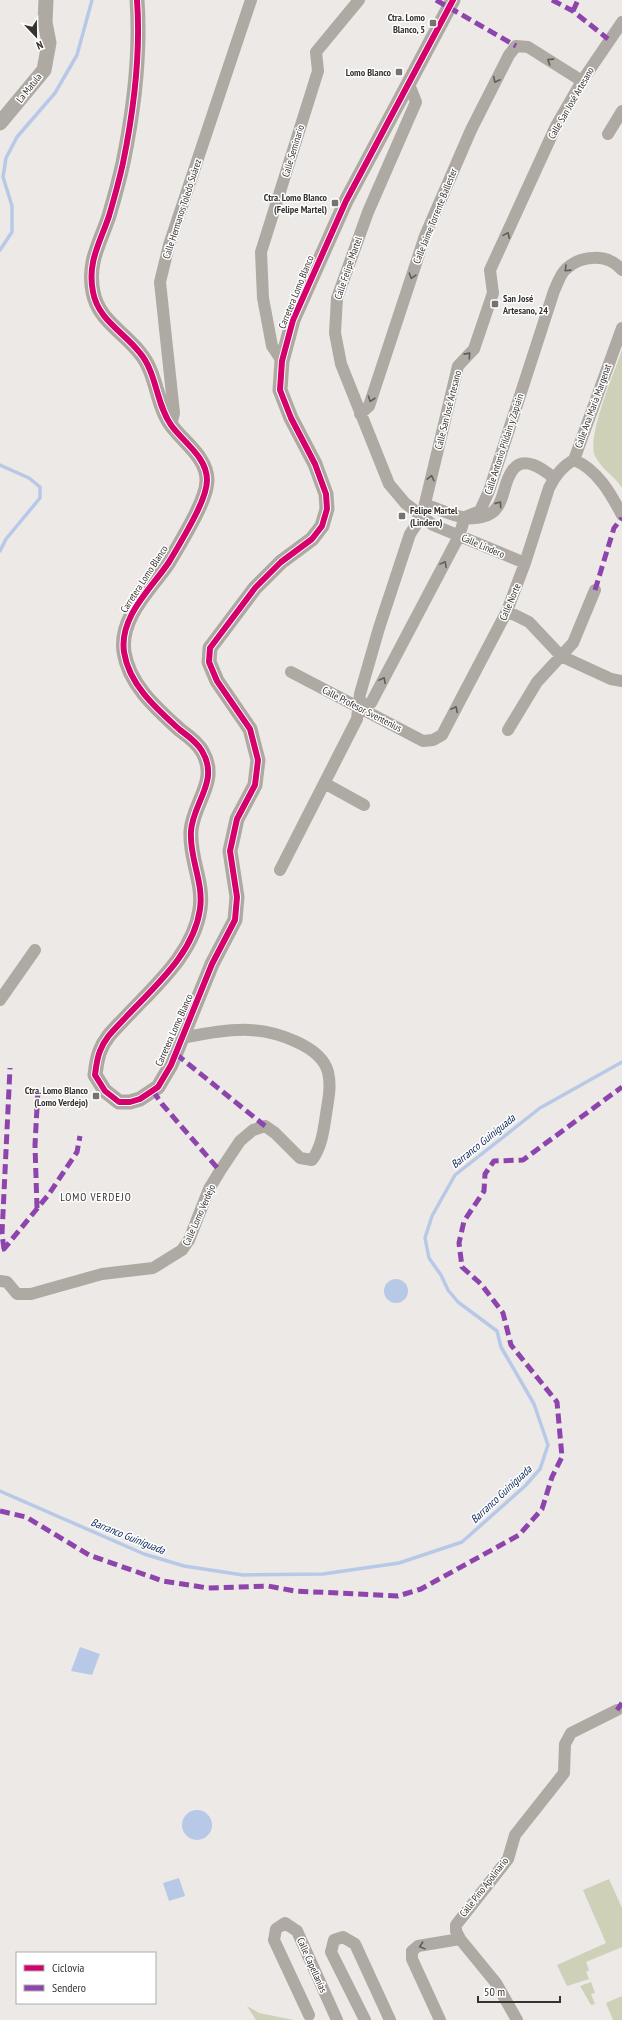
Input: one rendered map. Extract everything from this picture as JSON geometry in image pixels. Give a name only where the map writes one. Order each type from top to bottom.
[{"type":"street","name":"La Matula","points":[[0,123],[44,70],[49,43],[45,22],[46,0]]},
{"type":"street","name":"Carretera Lomo Blanco","points":[[137,0],[139,60],[132,110],[123,164],[109,214],[90,265],[93,293],[100,313],[141,353],[148,366],[161,407],[171,425],[204,466],[207,482],[202,502],[192,523],[169,562],[135,608],[130,618],[125,632],[124,652],[131,674],[150,702],[200,747],[208,762],[207,786],[194,816],[191,832],[192,850],[202,895],[194,936],[161,980],[106,1039],[99,1052],[95,1074],[105,1091],[119,1102],[130,1102],[140,1099],[158,1087],[171,1065],[212,964],[235,920],[237,897],[230,851],[237,819],[255,785],[258,760],[250,729],[214,675],[209,662],[210,648],[255,588],[281,562],[312,539],[322,526],[327,509],[326,494],[315,464],[291,418],[280,390],[282,361],[293,320],[343,208],[408,82],[453,0]]},
{"type":"street","name":"Calle Hermanos Toledo Suárez","points":[[171,425],[174,413],[160,282],[169,245],[251,0]]},
{"type":"street","name":"Calle Seminario","points":[[282,361],[272,346],[262,298],[261,252],[318,71],[316,52],[359,0]]},
{"type":"street","name":"Calle San José Artesano","points":[[359,707],[360,694],[379,628],[410,534],[423,510],[458,366],[474,349],[493,293],[490,270],[556,126],[582,82],[622,22]]},
{"type":"street","name":"Calle Jaime Torrente Ballester","points":[[360,414],[369,406],[428,228],[471,130],[509,55],[516,46],[520,45],[528,47],[582,82]]},
{"type":"street","name":"Calle Felipe Martel","points":[[408,82],[416,102],[368,212],[337,298],[335,332],[341,364],[389,484],[405,504],[423,510]]},
{"type":"street","points":[[608,134],[622,111]]},
{"type":"street","name":"Calle Antonio Pildain y Zapiain","points":[[465,517],[480,511],[489,492],[554,291],[564,270],[578,261],[595,257],[603,258],[619,266],[622,270]]},
{"type":"street","name":"Calle Ana María Margenat","points":[[622,328],[574,460],[584,464],[610,492],[622,515]]},
{"type":"street","name":"Calle Norte","points":[[433,740],[442,735],[507,611],[525,563],[549,488],[554,478],[566,464],[574,460]]},
{"type":"street","name":"Calle Lindero","points":[[423,510],[465,517],[482,518],[494,511],[503,499],[511,472],[517,465],[528,463],[545,470],[554,478]]},
{"type":"street","name":"Calle Lindero","points":[[423,510],[433,525],[525,563]]},
{"type":"street","points":[[280,870],[326,784],[357,719],[359,707],[371,703],[459,536],[465,517]]},
{"type":"street","points":[[508,730],[537,682],[573,643],[595,590]]},
{"type":"street","points":[[507,611],[529,622],[561,656],[611,679],[622,681]]},
{"type":"street","name":"Calle Profesor Sventenius","points":[[291,672],[423,741],[433,740]]},
{"type":"street","points":[[326,784],[364,805]]},
{"type":"street","points":[[0,1000],[35,950]]},
{"type":"street","name":"Calle Lomo Verdejo","points":[[0,1281],[7,1282],[17,1294],[30,1294],[102,1274],[153,1268],[170,1258],[182,1250],[189,1240],[209,1189],[240,1141],[253,1130],[265,1126],[300,1158],[312,1160],[319,1150],[330,1090],[328,1071],[319,1056],[297,1041],[276,1034],[248,1030],[182,1038]]},
{"type":"street","name":"Calle Pino Apolinario","points":[[460,1939],[456,1931],[459,1919],[508,1860],[515,1835],[564,1773],[565,1744],[571,1733],[617,1710]]},
{"type":"street","name":"Calle Capellanías","points":[[309,2015],[274,1940],[276,1929],[285,1923],[297,1931],[337,2020]]},
{"type":"street","points":[[365,2020],[331,1952],[334,1940],[343,1937],[355,1944],[390,2020]]},
{"type":"street","points":[[440,2020],[412,1959],[412,1951],[418,1946],[460,1939],[496,1983],[517,2020]]},
{"type":"green space","points":[[622,350],[622,488],[598,461],[593,447],[594,434],[602,404]]},
{"type":"green space","points":[[609,1879],[622,1908],[622,1947],[586,1962],[589,1970],[586,1972],[589,1979],[567,1986],[557,1965],[606,1943],[583,1890]]},
{"type":"green space","points":[[591,1982],[595,1993],[591,1994],[595,2004],[591,2005],[580,1986]]},
{"type":"green space","points":[[622,1996],[622,2020],[613,2020],[606,2003]]},
{"type":"green space","points":[[247,2006],[259,2013],[294,2020],[256,2020]]},
{"type":"water","points":[[396,1279],[404,1283],[408,1291],[404,1299],[396,1303],[388,1299],[384,1291],[388,1283]]},
{"type":"water","points":[[80,1647],[100,1654],[92,1675],[71,1671]]},
{"type":"water","points":[[197,1810],[208,1814],[212,1825],[208,1836],[197,1840],[186,1836],[182,1825],[186,1814]]},
{"type":"water","points":[[179,1878],[185,1896],[169,1901],[163,1883]]},
{"type":"waterway","points":[[0,250],[12,232],[12,206],[3,177],[6,158],[17,137],[55,93],[77,55],[92,0]]},
{"type":"waterway","points":[[0,465],[29,478],[40,487],[40,498],[6,539],[0,551]]},
{"type":"waterway","name":"Barranco Guiniguada","points":[[0,1491],[144,1554],[184,1566],[243,1575],[323,1574],[399,1563],[462,1542],[525,1486],[540,1469],[548,1445],[534,1404],[501,1347],[497,1331],[458,1302],[448,1290],[441,1275],[429,1258],[425,1238],[432,1216],[455,1175],[540,1108],[622,1062]]},
{"type":"marked path","points":[[436,0],[516,46]]},
{"type":"marked path","points":[[552,0],[573,11],[608,39]]},
{"type":"marked path","points":[[573,11],[578,0]]},
{"type":"marked path","points":[[595,590],[614,528],[622,518]]},
{"type":"marked path","points":[[176,1054],[265,1126]]},
{"type":"marked path","points":[[4,1249],[2,1234],[10,1068]]},
{"type":"marked path","points":[[0,1511],[26,1517],[89,1555],[163,1581],[208,1588],[268,1586],[295,1591],[398,1596],[421,1589],[519,1535],[542,1509],[552,1477],[562,1457],[557,1402],[511,1345],[503,1313],[481,1284],[462,1267],[459,1243],[464,1221],[484,1191],[485,1174],[494,1161],[523,1160],[622,1087]]},
{"type":"marked path","points":[[37,1208],[35,1145],[38,1089]]},
{"type":"marked path","points":[[153,1091],[162,1104],[220,1171]]},
{"type":"marked path","points":[[2,1249],[4,1249],[49,1194],[77,1152],[80,1136]]},
{"type":"marked path","points":[[617,1710],[622,1703]]},
{"type":"cycle path","points":[[137,0],[138,41],[136,82],[130,122],[123,163],[116,190],[109,216],[93,262],[93,292],[96,302],[106,318],[134,345],[146,361],[166,417],[171,425],[199,457],[206,472],[207,480],[202,502],[186,532],[169,562],[131,615],[126,627],[124,652],[127,664],[138,686],[162,714],[198,745],[207,762],[208,772],[207,782],[196,810],[191,831],[192,851],[201,899],[196,925],[190,940],[172,968],[111,1033],[102,1046],[98,1057],[95,1075],[105,1091],[119,1102],[130,1102],[140,1099],[158,1087],[171,1065],[212,964],[235,920],[237,897],[230,851],[237,819],[255,785],[258,760],[250,729],[217,681],[209,662],[210,648],[255,588],[281,562],[312,539],[322,526],[327,509],[326,494],[315,464],[291,418],[280,390],[282,361],[293,320],[346,201],[453,0]]},
{"type":"place","name":"Ctra. Lomo Blanco, 5","points":[[433,23]]},
{"type":"place","name":"Lomo Blanco","points":[[399,72]]},
{"type":"place","name":"Ctra. Lomo Blanco (Felipe Martel)","points":[[335,203]]},
{"type":"place","name":"San José Artesano, 24","points":[[495,304]]},
{"type":"place","name":"Felipe Martel (Lindero)","points":[[402,516]]},
{"type":"place","name":"Ctra. Lomo Blanco (Lomo Verdejo)","points":[[96,1096]]},
{"type":"district","name":"LOMO VERDEJO","points":[[96,1197]]}]
